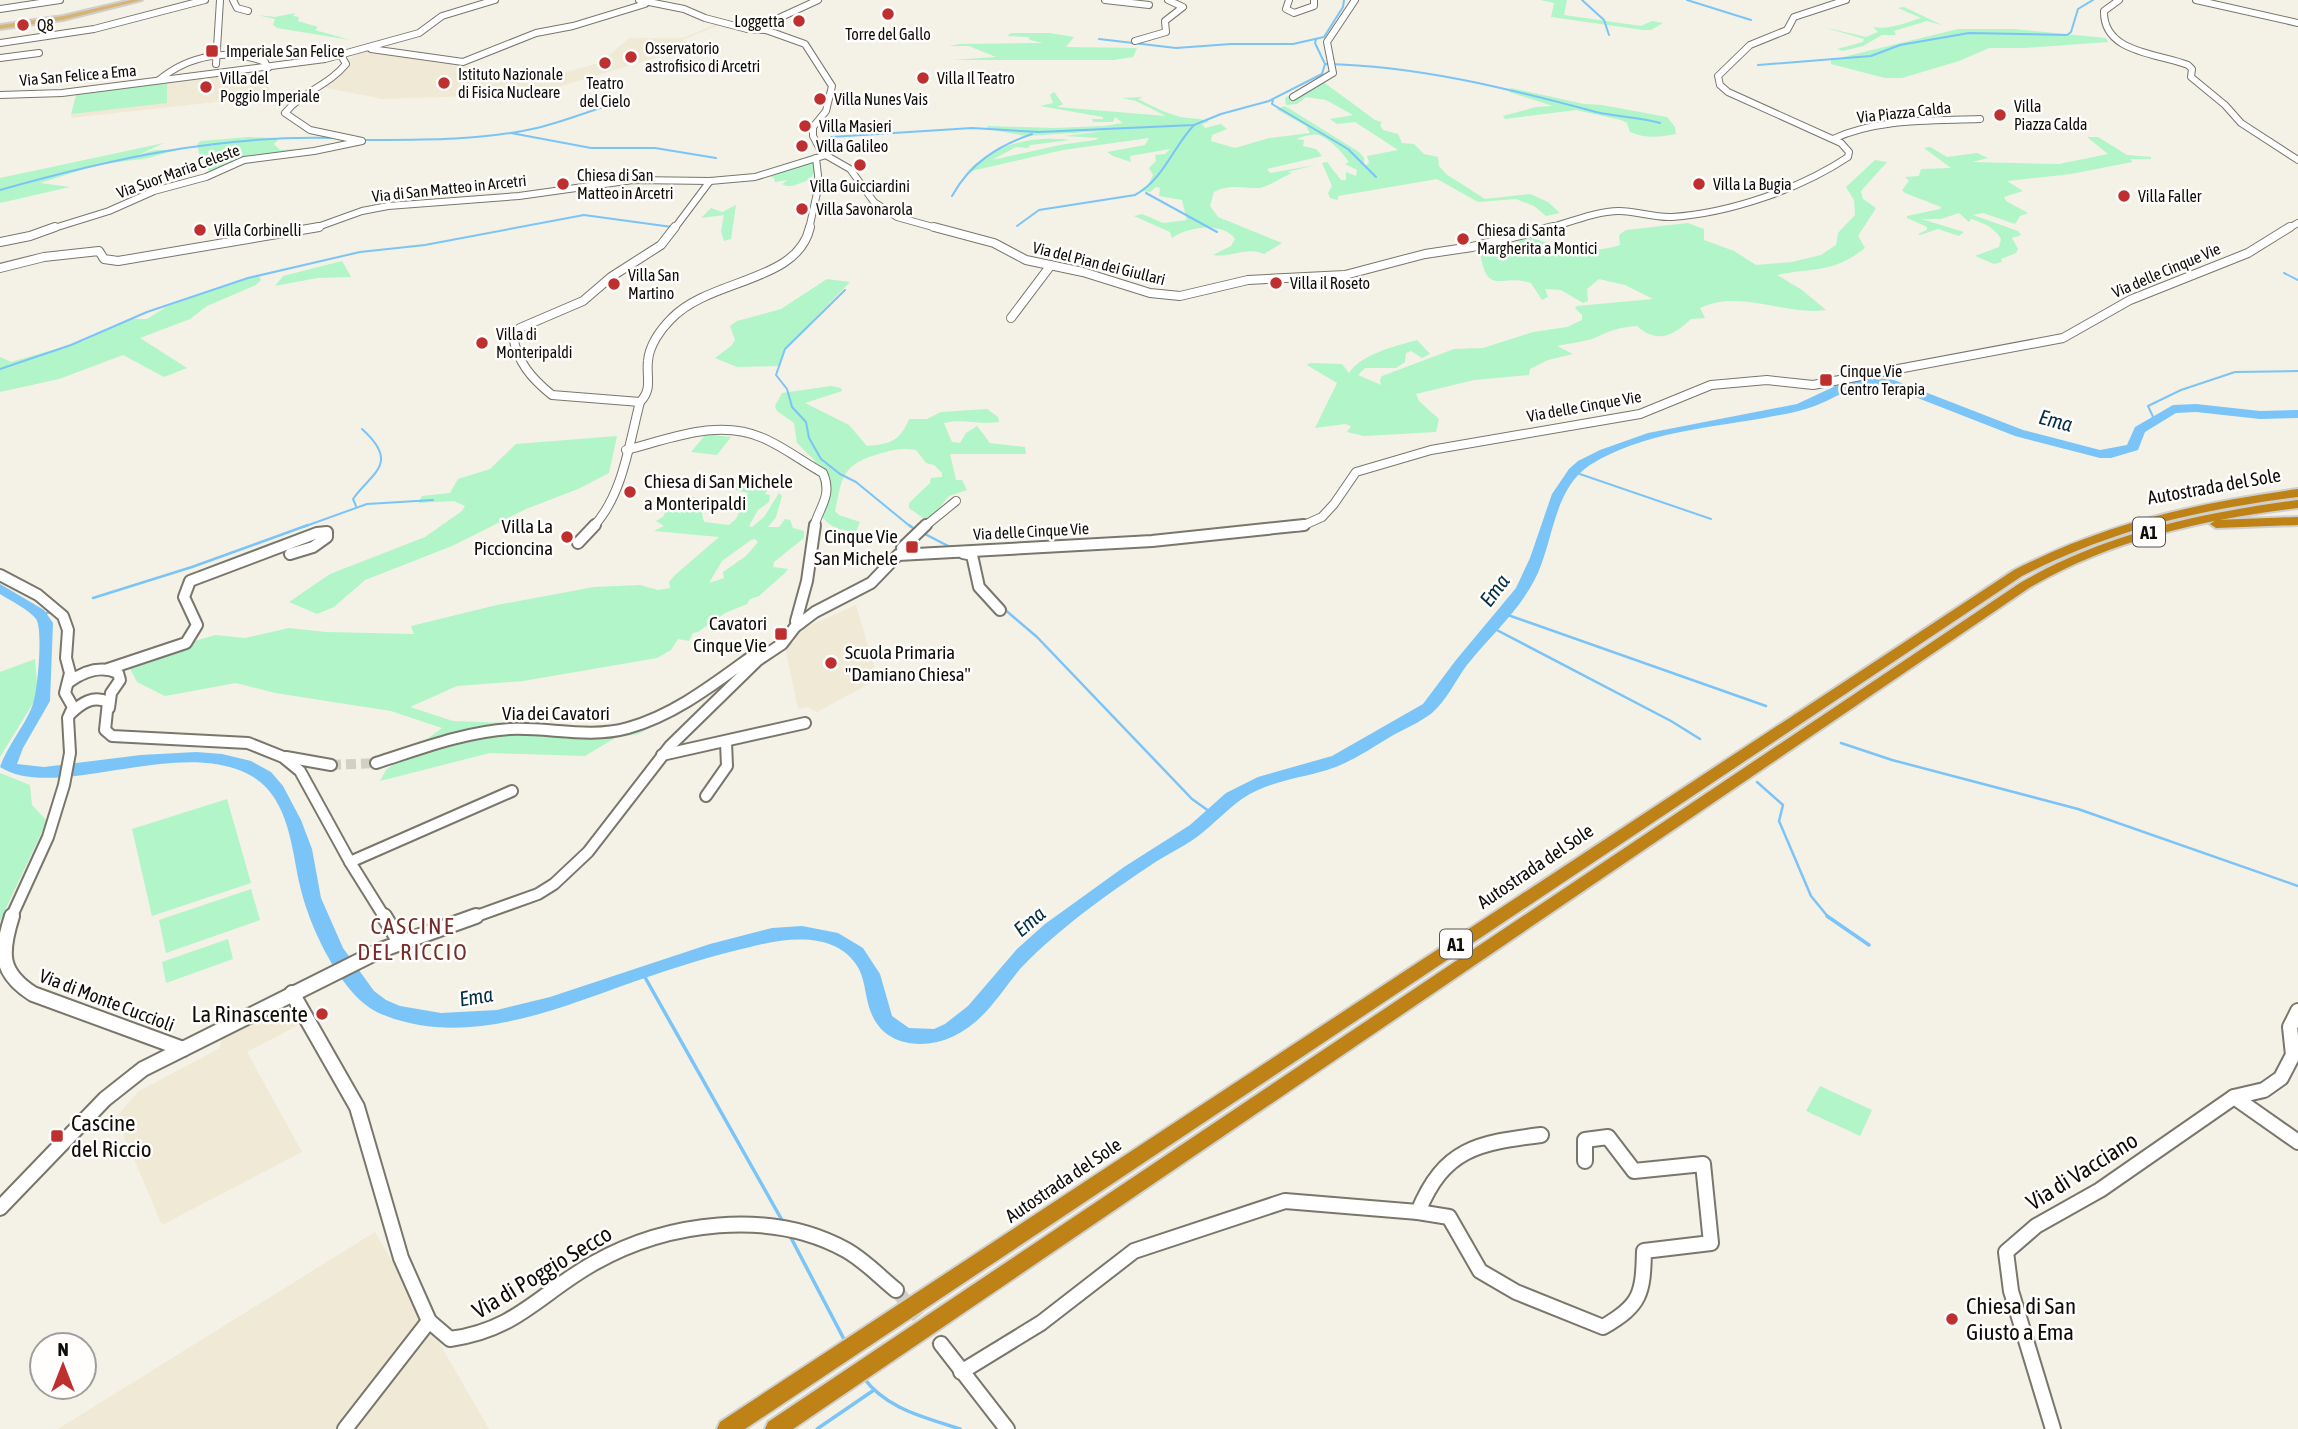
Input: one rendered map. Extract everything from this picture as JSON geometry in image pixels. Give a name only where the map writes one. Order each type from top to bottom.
[{"type":"highway","name":"Autostrada del Sole","points":[[727,1429],[2018,573],[2079,542],[2126,525],[2206,506],[2298,493]]},
{"type":"highway","name":"Autostrada del Sole","points":[[775,1429],[2035,580],[2112,544],[2185,522],[2298,504]]},
{"type":"highway","points":[[2082,556],[2207,525],[2298,521]]},
{"type":"main road","points":[[0,27],[63,18],[139,0]]},
{"type":"street","points":[[0,9],[60,0]]},
{"type":"street","points":[[0,43],[94,30],[205,0]]},
{"type":"street","points":[[216,74],[220,0]]},
{"type":"street","points":[[233,0],[237,8],[248,11]]},
{"type":"street","name":"Via San Felice a Ema","points":[[0,95],[62,93],[342,57],[419,33],[442,16],[495,0]]},
{"type":"street","points":[[639,0],[684,9],[705,18],[755,30],[766,30],[810,48],[832,86],[826,111],[813,127],[812,133],[826,155]]},
{"type":"street","points":[[766,30],[779,18],[818,0]]},
{"type":"street","points":[[1105,0],[1149,5]]},
{"type":"street","points":[[1135,41],[1166,32],[1166,21],[1183,7],[1168,0]]},
{"type":"street","points":[[1289,0],[1286,9],[1294,13],[1314,6],[1314,0]]},
{"type":"street","points":[[1293,97],[1331,75],[1327,42],[1356,0]]},
{"type":"street","points":[[1833,139],[1728,92],[1720,85],[1718,76],[1752,44],[1787,30],[1794,17],[1846,0]]},
{"type":"street","points":[[2119,0],[2104,11],[2103,26],[2107,35],[2121,44],[2188,65],[2192,69],[2191,77],[2225,105],[2237,120],[2298,160]]},
{"type":"street","points":[[2196,0],[2298,23]]},
{"type":"street","points":[[356,51],[382,49],[465,62],[536,33],[573,26],[629,6],[648,3]]},
{"type":"street","points":[[0,58],[40,52]]},
{"type":"street","points":[[158,80],[178,66],[216,57],[255,58],[265,62],[268,68]]},
{"type":"street","name":"Via Suor Maria Celeste","points":[[0,242],[30,236],[109,211],[154,191],[206,177],[244,160],[334,148],[362,141],[322,134],[290,121],[285,113],[312,89],[341,72],[346,64],[342,57]]},
{"type":"street","name":"Via Piazza Calda","points":[[1833,139],[1847,132],[1896,124],[1980,119]]},
{"type":"street","name":"Via del Pian dei Giullari","points":[[826,155],[850,169],[874,202],[897,217],[994,243],[1026,260],[1109,279],[1150,293],[1180,296],[1248,281],[1345,275],[1617,211],[1668,217],[1705,214],[1738,207],[1844,161],[1849,152],[1833,139]]},
{"type":"street","name":"Via di San Matteo in Arcetri","points":[[0,268],[76,252],[99,251],[104,259],[118,261],[253,240],[316,228],[362,211],[407,204],[519,196],[639,179],[710,181],[755,177],[826,155]]},
{"type":"street","points":[[578,543],[607,512],[640,402],[645,398],[650,380],[648,356],[666,324],[697,298],[772,271],[799,253],[810,231],[818,195],[821,172],[816,158]]},
{"type":"street","points":[[640,402],[552,395],[521,363],[514,348],[513,335],[520,328],[583,301],[611,278],[661,245],[710,181]]},
{"type":"street","name":"Via delle Cinque Vie","points":[[904,554],[1152,541],[1302,526],[1317,521],[1332,509],[1356,472],[1431,450],[1577,422],[1640,414],[1711,385],[1767,380],[1807,386],[2063,338],[2080,331],[2115,308],[2246,253],[2268,242],[2282,229],[2298,223]]},
{"type":"street","points":[[1011,318],[1051,265]]},
{"type":"street","points":[[626,450],[702,431],[740,431],[766,440],[823,473],[826,480],[825,505],[815,522],[807,581],[796,621],[798,625]]},
{"type":"street","points":[[0,1208],[105,1099],[143,1069],[384,948],[538,894],[554,884],[588,852],[662,755],[758,660],[782,644],[798,625],[871,583],[890,562],[904,554],[902,548],[908,540],[956,501]]},
{"type":"street","points":[[69,682],[83,674],[113,671],[179,646],[190,639],[197,625],[181,594],[190,581],[317,533],[327,532],[327,537],[313,547],[290,554]]},
{"type":"street","name":"Via delle Cinque Vie","points":[[953,551],[972,555],[973,574],[982,596],[1000,610]]},
{"type":"street","name":"Via di Monte Cuccioli","points":[[0,575],[30,590],[61,614],[67,624],[64,661],[69,669],[69,682],[65,689],[70,698],[71,712],[67,728],[70,753],[64,785],[48,837],[0,941],[1,963],[12,983],[33,994],[183,1049]]},
{"type":"street","name":"Via dei Cavatori","points":[[376,763],[463,735],[493,730],[607,732],[631,727],[684,703],[798,625]]},
{"type":"street","points":[[69,669],[83,674]]},
{"type":"street","points":[[113,671],[120,680],[111,693],[105,730],[112,736],[136,739],[220,739],[248,743],[283,757],[331,765]]},
{"type":"street","points":[[71,712],[84,702],[116,687]]},
{"type":"street","points":[[70,698],[107,700],[109,708]]},
{"type":"street","points":[[662,755],[805,723]]},
{"type":"street","points":[[706,796],[727,766],[726,742]]},
{"type":"street","points":[[283,757],[300,771],[350,862],[400,942]]},
{"type":"street","points":[[350,862],[512,791]]},
{"type":"street","points":[[292,993],[357,1107],[401,1258],[429,1321],[345,1429]]},
{"type":"street","name":"Via di Vacciano","points":[[2053,1429],[2011,1291],[2006,1251],[2036,1226],[2100,1190],[2234,1097],[2264,1090],[2281,1078],[2293,1055],[2290,1027],[2298,1011]]},
{"type":"street","points":[[2234,1097],[2298,1142]]},
{"type":"street","points":[[1418,1212],[1429,1185],[1458,1156],[1489,1142],[1541,1135]]},
{"type":"street","points":[[961,1372],[1041,1322],[1134,1251],[1285,1201],[1449,1217],[1480,1272],[1516,1292],[1603,1327],[1627,1314],[1643,1294],[1644,1251],[1711,1242],[1703,1164],[1634,1171],[1608,1137],[1585,1140],[1585,1161]]},
{"type":"street","name":"Via di Poggio Secco","points":[[429,1321],[450,1339],[474,1338],[513,1321],[593,1264],[623,1249],[676,1233],[729,1225],[782,1230],[833,1244],[868,1266],[896,1290]]},
{"type":"street","points":[[941,1344],[1007,1429]]},
{"type":"shaded area","points":[[724,23],[682,40],[685,42],[678,51],[558,87],[473,96],[383,99],[317,86],[341,73],[346,61],[362,51],[374,50],[538,77],[600,63],[629,38],[683,38]]},
{"type":"shaded area","points":[[264,70],[270,70],[269,96],[71,118],[77,92],[252,71],[252,81],[263,80]]},
{"type":"shaded area","name":"Scuola Primaria \"Damiano Chiesa\"","points":[[856,605],[878,679],[817,712],[807,707],[798,709],[785,647],[796,641],[795,632]]},
{"type":"shaded area","points":[[295,1012],[302,1023],[247,1052],[302,1152],[162,1225],[116,1117],[139,1091],[220,1048],[222,1038],[268,1015],[273,1022]]},
{"type":"shaded area","points":[[375,1232],[489,1429],[58,1429]]},
{"type":"green space","points":[[1540,0],[1567,0],[1564,15],[1641,26],[1652,21],[1663,23],[1651,30],[1643,30],[1551,17],[1554,3]]},
{"type":"green space","points":[[1904,7],[1942,25],[1927,21],[1894,31],[1896,35],[1882,35],[1863,46],[1843,51],[1837,49],[1863,42],[1864,39],[1823,27],[1866,37],[1878,32],[1873,27],[1891,27],[1921,18],[1898,8]]},
{"type":"green space","points":[[295,13],[293,16],[299,17],[298,21],[318,27],[315,30],[350,40],[277,28],[273,25],[275,19],[257,15],[275,17]]},
{"type":"green space","points":[[1958,29],[2015,29],[2106,38],[2108,42],[1989,48],[1959,61],[1902,78],[1885,78],[1831,64],[1831,60]]},
{"type":"green space","points":[[1011,33],[1049,33],[1074,37],[1066,47],[1137,48],[1133,57],[1114,60],[952,60],[996,57],[969,46],[949,46],[1043,43],[1028,37],[1007,36]]},
{"type":"green space","points":[[1318,78],[1375,120],[1382,122],[1380,125],[1383,130],[1398,134],[1402,143],[1414,144],[1424,154],[1438,157],[1439,166],[1446,174],[1485,199],[1530,194],[1548,202],[1560,213],[1546,216],[1534,206],[1516,199],[1478,202],[1437,179],[1338,196],[1338,200],[1330,198],[1328,193],[1332,186],[1322,163],[1327,162],[1341,180],[1346,180],[1346,172],[1356,176],[1357,170],[1345,164],[1349,162],[1327,140],[1319,135],[1310,135],[1296,139],[1304,140],[1303,146],[1316,149],[1322,156],[1267,169],[1270,173],[1316,165],[1287,172],[1292,173],[1260,188],[1220,189],[1214,192],[1210,206],[1218,217],[1282,243],[1264,254],[1251,251],[1213,255],[1231,246],[1235,239],[1229,233],[1205,228],[1186,231],[1172,238],[1170,232],[1134,216],[1142,214],[1163,223],[1187,220],[1182,200],[1159,196],[1160,188],[1156,187],[1150,192],[1140,191],[1148,185],[1153,175],[1149,168],[1156,161],[1155,155],[1165,154],[1170,149],[1130,156],[1131,162],[1107,152],[1145,145],[1149,138],[1063,150],[967,172],[989,154],[1014,144],[1042,139],[1070,140],[1030,145],[1028,148],[1016,147],[992,160],[1095,140],[1099,138],[1064,136],[1105,131],[1026,136],[986,129],[988,126],[1054,128],[1123,123],[1115,117],[1113,122],[1093,122],[1092,119],[1103,117],[1040,106],[1053,103],[1050,95],[1054,92],[1063,104],[1057,107],[1166,116],[1136,101],[1122,98],[1143,97],[1138,99],[1159,109],[1181,117],[1209,122],[1202,124],[1205,128],[1221,124],[1227,129],[1212,135],[1211,141],[1235,148],[1269,138],[1310,133],[1306,126],[1276,109],[1285,106],[1359,152],[1364,158],[1364,167],[1369,163],[1367,156],[1398,150],[1355,122],[1337,124],[1330,119],[1353,115],[1326,100],[1306,97],[1297,104],[1286,105],[1285,98]]},
{"type":"green space","points":[[167,81],[167,103],[71,114],[77,92]]},
{"type":"green space","points":[[1511,88],[1584,104],[1667,117],[1675,127],[1676,134],[1642,136],[1630,132],[1627,123],[1621,120],[1576,110],[1505,119],[1503,116],[1536,107],[1553,106],[1509,92]]},
{"type":"green space","points":[[2087,137],[2098,137],[2127,155],[2151,159],[2131,159],[2132,162],[2071,174],[2007,181],[2023,191],[2004,197],[2006,201],[2028,213],[2020,216],[2015,224],[1983,213],[1973,215],[2018,231],[2021,235],[2012,238],[2018,249],[2016,253],[2001,259],[2002,262],[1994,264],[1975,256],[1999,247],[2001,239],[1984,224],[1971,219],[1969,222],[1959,213],[1941,219],[1921,219],[1964,232],[1959,236],[1938,229],[1920,235],[1918,234],[1927,230],[1927,227],[1907,218],[1941,207],[1905,193],[1902,190],[1909,181],[1905,177],[1919,176],[1921,169],[1951,168],[1924,148],[1930,147],[1947,157],[1977,153],[1988,158],[1972,162],[2059,164],[2108,154]]},
{"type":"green space","points":[[276,138],[278,140],[274,144],[280,150],[313,148],[317,152],[241,165],[215,174],[202,166],[197,144],[201,141]]},
{"type":"green space","points":[[164,143],[138,155],[155,150],[177,150],[148,158],[97,165],[40,183],[70,187],[0,203],[0,178]]},
{"type":"green space","points":[[1875,160],[1887,162],[1861,191],[1863,199],[1876,208],[1858,236],[1865,248],[1832,266],[1777,275],[1802,290],[1826,310],[1794,310],[1732,301],[1716,303],[1700,308],[1705,318],[1691,319],[1665,336],[1651,335],[1637,326],[1621,328],[1588,340],[1557,346],[1573,354],[1548,360],[1530,369],[1529,375],[1474,380],[1416,394],[1419,401],[1439,419],[1436,432],[1364,436],[1347,432],[1351,426],[1345,424],[1315,428],[1337,383],[1307,365],[1310,363],[1342,364],[1349,373],[1370,356],[1417,340],[1430,354],[1422,358],[1411,351],[1406,353],[1405,362],[1396,368],[1365,368],[1358,375],[1381,385],[1382,376],[1454,349],[1483,348],[1533,332],[1567,327],[1582,320],[1582,315],[1575,308],[1577,306],[1653,299],[1625,285],[1599,279],[1587,289],[1588,301],[1583,303],[1561,290],[1545,289],[1548,297],[1542,300],[1531,283],[1492,279],[1483,266],[1480,252],[1515,244],[1525,236],[1572,248],[1595,250],[1620,245],[1619,235],[1626,230],[1688,223],[1704,229],[1704,240],[1734,251],[1756,265],[1792,262],[1821,255],[1836,245],[1838,233],[1855,215],[1854,200],[1846,187]]},
{"type":"green space","points":[[813,162],[815,169],[811,180],[796,185],[786,186],[782,184],[788,180],[775,182],[774,178],[769,176]]},
{"type":"green space","points":[[736,205],[731,239],[724,241],[721,231],[724,215],[701,218],[711,208],[722,212]]},
{"type":"green space","points":[[342,261],[351,277],[317,278],[275,286],[283,276]]},
{"type":"green space","points":[[259,276],[261,280],[256,285],[207,306],[190,319],[140,338],[187,368],[164,377],[123,355],[59,379],[0,392],[0,357],[11,362],[84,341],[129,319],[147,319],[166,307],[246,278]]},
{"type":"green space","points":[[827,279],[850,282],[785,349],[779,366],[737,367],[715,358],[735,340],[730,326],[737,321],[781,309]]},
{"type":"green space","points":[[831,386],[841,388],[842,391],[805,403],[849,425],[867,446],[894,440],[909,419],[927,419],[941,412],[987,409],[998,417],[999,422],[944,423],[952,442],[960,443],[966,433],[977,426],[990,443],[1025,447],[1026,454],[950,454],[956,480],[962,480],[967,490],[949,496],[924,522],[923,518],[909,508],[909,503],[930,483],[931,478],[942,477],[942,473],[934,465],[926,463],[916,450],[910,449],[888,451],[862,460],[844,476],[835,511],[860,522],[856,532],[839,529],[829,524],[819,510],[822,502],[820,477],[814,460],[797,443],[794,423],[777,411],[775,406],[782,393]]},
{"type":"green space","points":[[706,434],[731,437],[717,455],[691,452]]},
{"type":"green space","points":[[617,436],[609,473],[578,489],[526,509],[452,546],[365,580],[334,607],[317,614],[289,602],[330,574],[425,537],[462,511],[465,506],[454,501],[418,503],[422,496],[450,493],[458,479],[490,469],[516,444]]},
{"type":"green space","points":[[735,480],[771,484],[765,494],[770,495],[769,502],[758,510],[749,526],[752,527],[764,517],[779,493],[782,496],[776,517],[768,527],[779,527],[785,519],[790,520],[793,528],[804,531],[804,538],[774,562],[773,567],[788,569],[759,596],[693,633],[689,641],[678,639],[671,650],[657,658],[523,681],[457,686],[410,707],[453,721],[539,724],[592,730],[634,722],[678,701],[681,710],[638,734],[615,738],[585,756],[490,753],[380,781],[386,770],[442,728],[391,711],[275,693],[236,683],[165,696],[137,682],[128,665],[139,658],[215,635],[245,638],[289,628],[326,632],[414,634],[411,626],[497,605],[594,587],[640,585],[658,590],[670,588],[669,582],[675,575],[719,537],[654,531],[664,526],[656,521],[664,516],[667,503],[696,497],[705,501],[702,514],[704,522],[729,525],[736,519],[748,493],[724,487],[719,483]],"holes":[[[751,540],[758,542],[746,556],[723,572],[724,578],[709,583],[722,561]]]},
{"type":"green space","points":[[35,659],[38,695],[0,757],[0,672]]},
{"type":"green space","points":[[0,773],[30,785],[32,805],[47,821],[0,921]]},
{"type":"green space","points":[[227,799],[251,883],[152,916],[132,829]]},
{"type":"green space","points":[[251,889],[260,920],[166,953],[159,920]]},
{"type":"green space","points":[[228,939],[233,959],[166,983],[162,962]]},
{"type":"green space","points":[[1820,1086],[1872,1110],[1860,1136],[1806,1111]]},
{"type":"waterway","points":[[1099,39],[1176,48],[1231,44],[1293,44],[1324,37],[1343,7],[1344,0]]},
{"type":"waterway","points":[[1582,0],[1604,20],[1609,35]]},
{"type":"waterway","points":[[1687,0],[1751,20]]},
{"type":"waterway","points":[[1758,65],[1871,56],[1900,45],[1969,33],[2067,35],[2071,32],[2078,9],[2093,0]]},
{"type":"waterway","points":[[1316,39],[1315,43],[1325,64]]},
{"type":"waterway","points":[[1194,125],[1221,114],[1269,101],[1322,74],[1325,64]]},
{"type":"waterway","points":[[1325,64],[1428,74],[1495,87],[1596,112],[1660,123]]},
{"type":"waterway","points":[[1273,99],[1272,104],[1348,149],[1376,177]]},
{"type":"waterway","points":[[361,140],[449,139],[494,135],[546,126],[609,105]]},
{"type":"waterway","points":[[831,137],[972,128],[1039,132],[1194,125]]},
{"type":"waterway","points":[[1017,226],[1039,210],[1135,195],[1153,181],[1194,125]]},
{"type":"waterway","points":[[511,133],[591,148],[655,148],[716,158]]},
{"type":"waterway","points":[[952,196],[967,174],[986,157],[1032,134]]},
{"type":"waterway","points":[[0,190],[82,168],[165,151],[249,140],[334,138]]},
{"type":"waterway","points":[[1146,193],[1217,232]]},
{"type":"waterway","points":[[0,369],[71,345],[147,312],[248,278],[360,252],[425,245],[584,215],[672,227]]},
{"type":"waterway","points":[[2284,273],[2298,280]]},
{"type":"waterway","points":[[845,290],[785,349],[776,375],[787,389],[792,407],[806,422],[809,438],[821,459],[840,474],[856,482],[911,527]]},
{"type":"waterway","points":[[2155,421],[2148,406],[2181,390],[2235,372],[2298,371]]},
{"type":"waterway","name":"Ema","points":[[0,588],[39,613],[46,623],[47,636],[42,701],[15,748],[8,767],[44,772],[141,760],[196,757],[222,759],[245,765],[265,776],[278,790],[293,820],[303,849],[312,898],[335,951],[356,983],[379,1005],[405,1014],[441,1020],[497,1017],[553,1003],[710,950],[772,935],[802,933],[831,937],[845,943],[871,974],[877,1004],[885,1022],[903,1034],[925,1037],[938,1035],[964,1021],[1023,954],[1052,929],[1130,871],[1196,829],[1232,797],[1264,781],[1338,760],[1429,707],[1461,663],[1523,588],[1537,558],[1553,506],[1566,482],[1583,464],[1604,452],[1678,430],[1804,406],[1840,388],[1867,381],[1890,383],[2019,433],[2100,454],[2111,454],[2133,447],[2139,430],[2173,409],[2196,408],[2260,415],[2298,414]]},
{"type":"waterway","points":[[356,506],[353,499],[374,475],[381,460],[380,451],[374,441],[362,429]]},
{"type":"waterway","points":[[1574,472],[1711,519]]},
{"type":"waterway","points":[[303,527],[367,504],[433,500]]},
{"type":"waterway","points":[[93,598],[192,567],[308,525]]},
{"type":"waterway","points":[[909,525],[917,531]]},
{"type":"waterway","points":[[923,533],[952,548]]},
{"type":"waterway","points":[[1003,608],[1037,637],[1192,799],[1213,814]]},
{"type":"waterway","points":[[40,615],[50,612]]},
{"type":"waterway","points":[[1505,614],[1766,706]]},
{"type":"waterway","points":[[1491,627],[1671,721],[1700,739]]},
{"type":"waterway","points":[[1841,743],[1892,760],[2078,809],[2298,886]]},
{"type":"waterway","points":[[1757,782],[1783,805],[1779,821],[1811,896],[1828,917]]},
{"type":"waterway","points":[[1828,917],[1869,945]]},
{"type":"waterway","points":[[642,972],[783,1222]]},
{"type":"waterway","points":[[789,1234],[846,1343]]},
{"type":"waterway","points":[[863,1377],[872,1388],[894,1404],[960,1429]]},
{"type":"waterway","points":[[817,1429],[874,1390]]},
{"type":"tunnel","points":[[331,765],[376,763]]},
{"type":"tunnel","points":[[896,1290],[941,1344]]},
{"type":"place","name":"Torre del Gallo","points":[[888,14]]},
{"type":"place","name":"Loggetta","points":[[799,21]]},
{"type":"place","name":"Q8","points":[[23,25]]},
{"type":"place","name":"Imperiale San Felice","points":[[212,51]]},
{"type":"place","name":"Osservatorio astrofisico di Arcetri","points":[[631,57]]},
{"type":"place","name":"Teatro del Cielo","points":[[605,63]]},
{"type":"place","name":"Villa Il Teatro","points":[[923,78]]},
{"type":"place","name":"Istituto Nazionale di Fisica Nucleare","points":[[444,83]]},
{"type":"place","name":"Villa del Poggio Imperiale","points":[[206,87]]},
{"type":"place","name":"Villa Nunes Vais","points":[[820,99]]},
{"type":"place","name":"Villa Piazza Calda","points":[[2000,115]]},
{"type":"place","name":"Villa Masieri","points":[[805,126]]},
{"type":"place","name":"Villa Galileo","points":[[802,146]]},
{"type":"place","name":"Villa Guicciardini","points":[[860,165]]},
{"type":"place","name":"Chiesa di San Matteo in Arcetri","points":[[563,184]]},
{"type":"place","name":"Villa La Bugia","points":[[1699,184]]},
{"type":"place","name":"Villa Faller","points":[[2124,196]]},
{"type":"place","name":"Villa Savonarola","points":[[802,209]]},
{"type":"place","name":"Villa Corbinelli","points":[[200,230]]},
{"type":"place","name":"Chiesa di Santa Margherita a Montici","points":[[1463,239]]},
{"type":"place","name":"Villa il Roseto","points":[[1276,283]]},
{"type":"place","name":"Villa San Martino","points":[[614,284]]},
{"type":"place","name":"Villa di Monteripaldi","points":[[482,343]]},
{"type":"place","name":"Cinque Vie Centro Terapia","points":[[1826,380]]},
{"type":"place","name":"Chiesa di San Michele a Monteripaldi","points":[[630,492]]},
{"type":"place","name":"Villa La Piccioncina","points":[[567,537]]},
{"type":"place","name":"Cinque Vie San Michele","points":[[912,547]]},
{"type":"place","name":"Cavatori Cinque Vie","points":[[781,634]]},
{"type":"place","name":"Scuola Primaria \"Damiano Chiesa\"","points":[[831,663]]},
{"type":"place","name":"La Rinascente","points":[[322,1014]]},
{"type":"place","name":"Cascine del Riccio","points":[[57,1136]]},
{"type":"place","name":"Chiesa di San Giusto a Ema","points":[[1952,1319]]},
{"type":"district","name":"CASCINE DEL RICCIO","points":[[413,939]]}]
